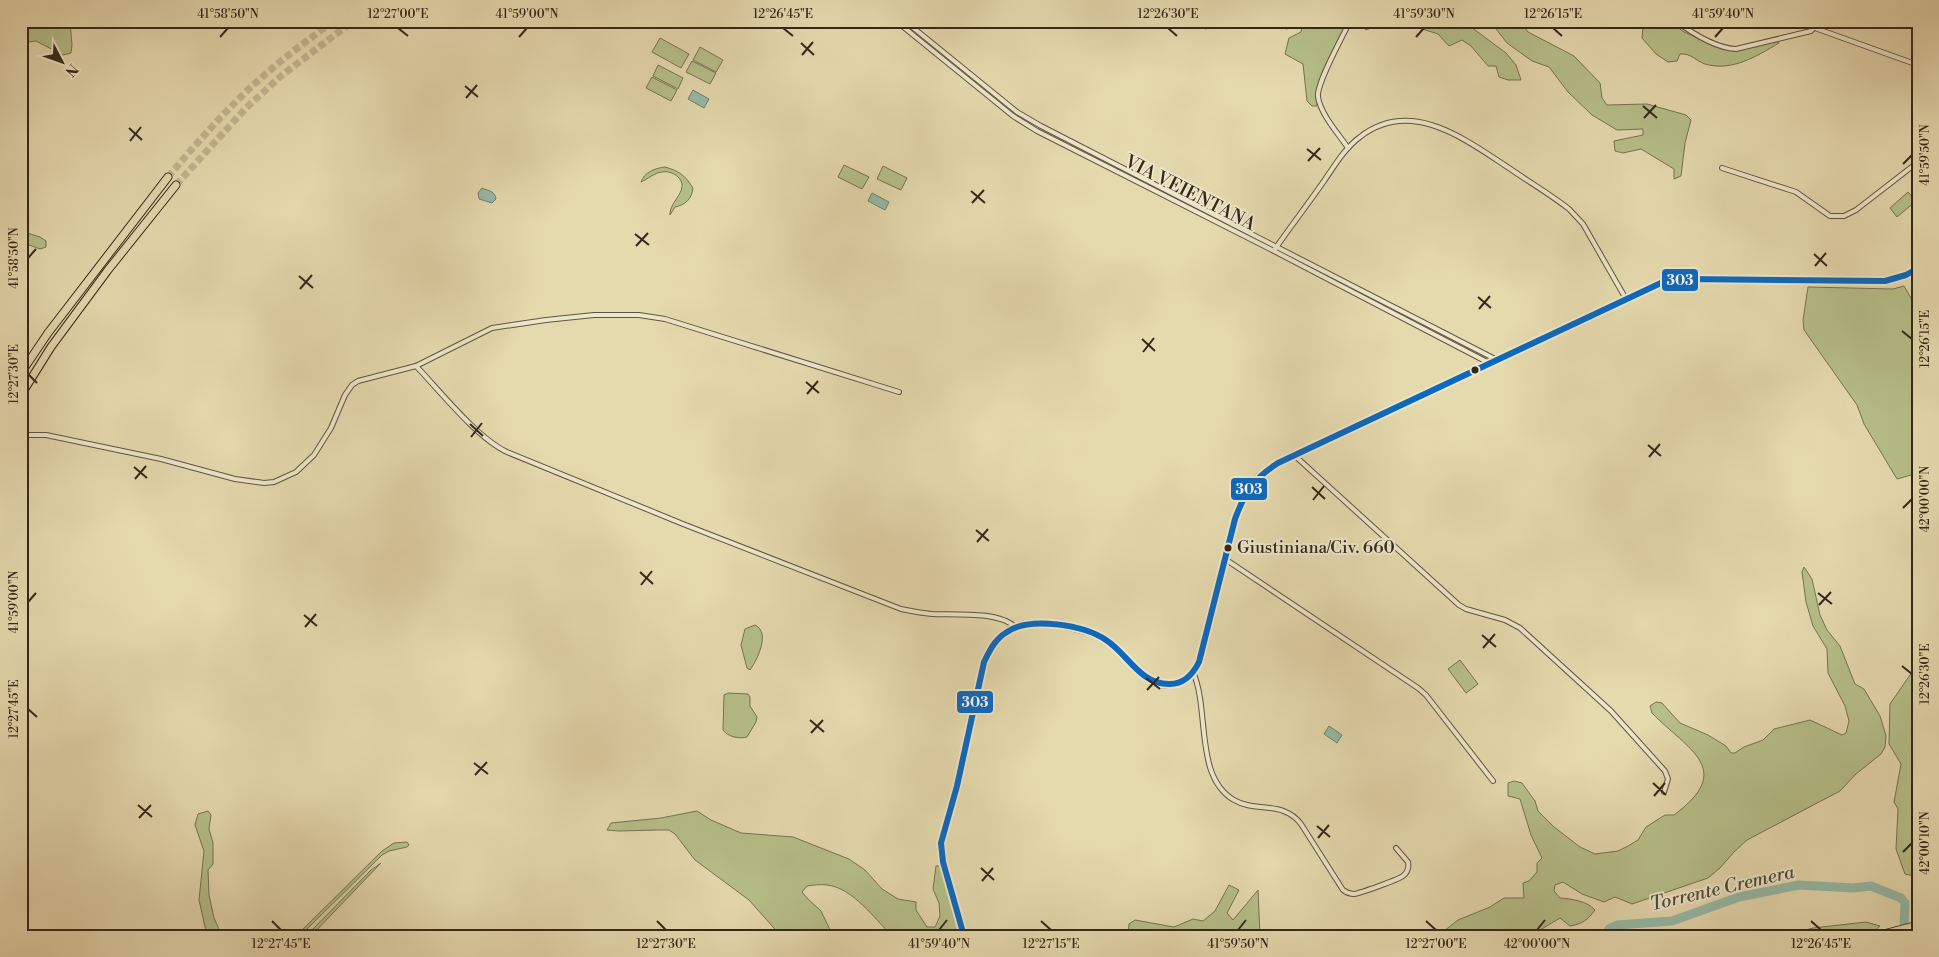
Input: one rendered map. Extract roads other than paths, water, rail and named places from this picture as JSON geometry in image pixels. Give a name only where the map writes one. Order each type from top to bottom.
[{"type":"highway","points":[[21,373],[48,333],[168,177]]},
{"type":"highway","points":[[21,395],[50,347],[176,185]]},
{"type":"highway","points":[[1876,936],[1918,925]]},
{"type":"highway","points":[[1908,936],[1918,933]]},
{"type":"street","name":"VIA VEIENTANA","points":[[896,21],[1013,116],[1037,131],[1497,360]]},
{"type":"street","name":"VIA VEIENTANA","points":[[905,21],[1017,112],[1489,363]]},
{"type":"street","points":[[1348,148],[1320,104],[1318,95],[1321,83],[1350,21]]},
{"type":"street","points":[[1676,21],[1707,39],[1732,48],[1748,47],[1811,31],[1820,21]]},
{"type":"street","points":[[1815,28],[1918,65]]},
{"type":"street","points":[[1275,249],[1348,148],[1371,130],[1397,122],[1416,122],[1430,124],[1458,136],[1559,201],[1573,213],[1588,232],[1626,299]]},
{"type":"street","points":[[1065,145],[1067,140]]},
{"type":"street","points":[[1722,168],[1796,192],[1826,214],[1839,217],[1848,215],[1856,210],[1918,162]]},
{"type":"street","points":[[964,936],[943,862],[941,849],[942,835],[957,786],[986,659],[995,642],[1015,626],[1027,623],[1042,623],[1096,634],[1114,646],[1144,676],[1156,683],[1166,685],[1177,683],[1193,672],[1202,653],[1236,519],[1249,486],[1264,472],[1294,455],[1658,284],[1680,279],[1885,281],[1906,275],[1918,268]]},
{"type":"street","points":[[21,435],[46,435],[161,459],[235,479],[264,483],[274,482],[296,472],[314,455],[327,436],[342,400],[352,385],[362,380],[416,366],[490,328],[578,316],[639,315],[679,324],[899,392]]},
{"type":"street","points":[[416,366],[467,419],[496,446],[507,452],[682,524],[901,609],[930,614],[995,618],[1008,621],[1015,626]]},
{"type":"street","points":[[1294,455],[1459,605],[1466,609],[1505,620],[1525,633],[1611,711],[1665,770],[1668,779],[1664,792]]},
{"type":"street","points":[[1225,559],[1418,688],[1426,695],[1493,781]]},
{"type":"street","points":[[1193,672],[1199,689],[1210,770],[1219,786],[1231,798],[1243,804],[1278,809],[1292,814],[1343,890],[1348,894],[1359,893],[1403,876],[1408,869],[1408,862],[1396,848]]},
{"type":"waterway","name":"Torrente Cremera","points":[[1604,936],[1609,929],[1617,925],[1672,921],[1739,897],[1799,885],[1853,888],[1871,886],[1901,898],[1905,903],[1904,927],[1906,936]]},
{"type":"tunnel","points":[[168,177],[232,105],[282,60],[333,21]]},
{"type":"tunnel","points":[[176,185],[245,109],[281,76],[353,21]]},
{"type":"place","name":"Giustiniana/Civ. 660","points":[[1228,548]]}]
